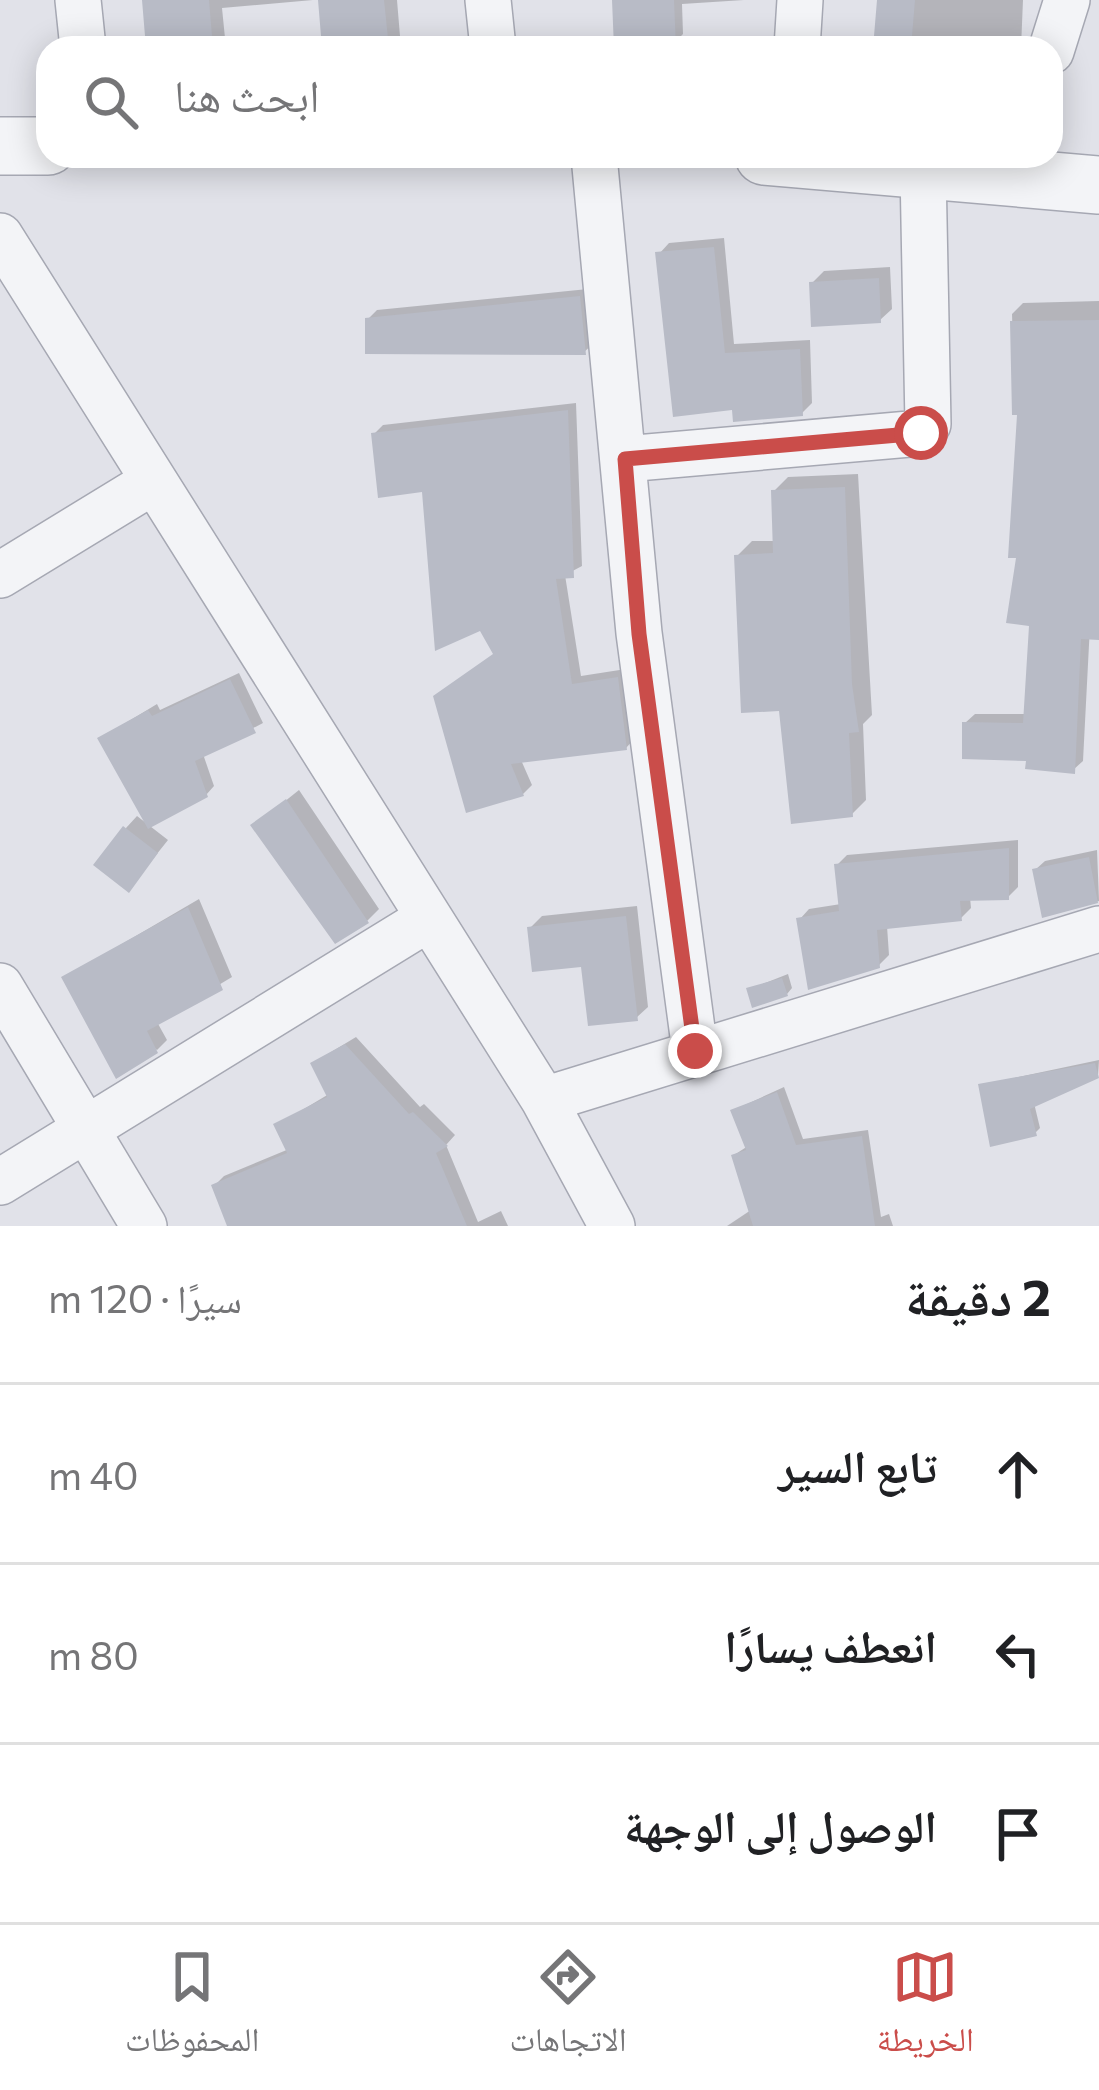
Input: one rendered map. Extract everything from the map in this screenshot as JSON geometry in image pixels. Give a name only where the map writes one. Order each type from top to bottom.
[{"type":"street","points":[[78,0],[82,36]]},
{"type":"street","points":[[488,0],[492,36]]},
{"type":"street","points":[[798,36],[800,0]]},
{"type":"street","points":[[1055,36],[1067,0]]},
{"type":"street","points":[[0,146],[36,146]]},
{"type":"street","points":[[595,168],[639,634],[695,1051]]},
{"type":"street","points":[[901,168],[969,168]]},
{"type":"street","points":[[1024,168],[1099,185]]},
{"type":"street","points":[[625,459],[921,433],[928,424],[923,170]]},
{"type":"street","points":[[0,236],[426,920],[544,1100],[612,1226]]},
{"type":"street","points":[[0,575],[154,481]]},
{"type":"street","points":[[0,1182],[426,920]]},
{"type":"street","points":[[544,1100],[1099,929]]},
{"type":"street","points":[[0,986],[144,1226]]},
{"type":"building","points":[[142,0],[209,0],[212,36],[145,36]]},
{"type":"building","points":[[318,0],[384,0],[388,36],[321,36]]},
{"type":"building","points":[[612,0],[674,0],[676,36],[614,36]]},
{"type":"building","points":[[877,0],[915,0],[912,36],[874,36]]},
{"type":"building","points":[[714,247],[725,353],[800,349],[803,416],[733,422],[732,410],[673,417],[655,252]]},
{"type":"building","points":[[879,278],[881,323],[811,327],[809,282]]},
{"type":"building","points":[[580,296],[586,355],[365,354],[365,318]]},
{"type":"building","points":[[1099,320],[1099,640],[1081,639],[1075,774],[1025,769],[1026,761],[962,759],[962,722],[1023,723],[1029,626],[1006,623],[1016,558],[1008,558],[1017,415],[1012,415],[1010,321]]},
{"type":"building","points":[[568,410],[574,578],[556,579],[572,684],[618,677],[627,750],[511,764],[524,796],[466,813],[433,696],[493,654],[480,631],[435,651],[422,492],[378,498],[371,433]]},
{"type":"building","points":[[845,487],[852,684],[859,732],[849,733],[853,817],[791,824],[779,711],[741,713],[734,555],[773,553],[771,490]]},
{"type":"building","points":[[230,679],[256,733],[195,761],[208,797],[148,829],[97,738],[148,710],[152,716]]},
{"type":"building","points":[[286,799],[369,923],[335,944],[250,825]]},
{"type":"building","points":[[123,826],[158,853],[129,893],[93,865]]},
{"type":"building","points":[[1009,848],[1009,900],[960,901],[962,921],[877,930],[880,968],[808,990],[796,918],[839,911],[834,864]]},
{"type":"building","points":[[1089,857],[1098,903],[1042,918],[1032,869]]},
{"type":"building","points":[[188,907],[223,990],[147,1031],[158,1053],[116,1079],[61,977]]},
{"type":"building","points":[[626,916],[638,1021],[588,1026],[581,967],[532,972],[527,927]]},
{"type":"building","points":[[782,978],[788,996],[752,1008],[746,988]]},
{"type":"building","points":[[345,1044],[409,1114],[413,1112],[448,1146],[436,1153],[467,1226],[227,1226],[211,1185],[287,1153],[273,1124],[327,1097],[310,1063]]},
{"type":"building","points":[[1095,1063],[1099,1078],[1030,1109],[1037,1136],[990,1147],[978,1084]]},
{"type":"building","points":[[777,1092],[796,1145],[862,1136],[875,1226],[753,1226],[731,1155],[746,1150],[730,1110]]},
{"type":"route","points":[[695,1051],[639,634],[625,459],[908,438],[921,433]]}]
